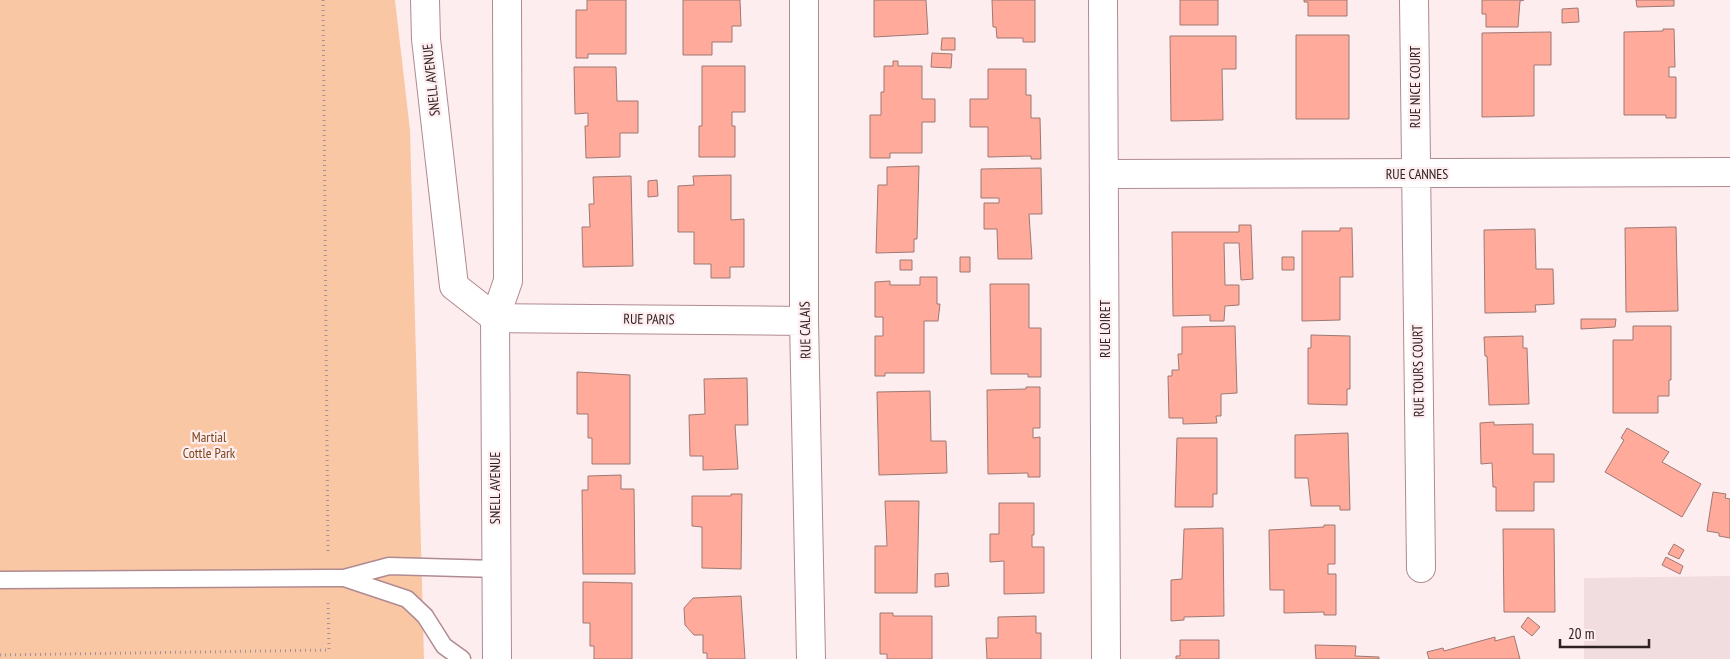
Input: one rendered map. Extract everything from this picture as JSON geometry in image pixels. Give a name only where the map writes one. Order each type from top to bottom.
[{"type":"street","name":"SNELL AVENUE","points":[[424,0],[426,39],[454,286],[495,318]]},
{"type":"street","name":"SNELL AVENUE","points":[[497,659],[495,318],[508,281],[507,0]]},
{"type":"street","name":"RUE CALAIS","points":[[804,0],[804,321],[811,659]]},
{"type":"street","name":"RUE LOIRET","points":[[1103,0],[1106,659]]},
{"type":"street","name":"RUE NICE COURT","points":[[1414,0],[1416,175]]},
{"type":"street","name":"RUE CANNES","points":[[1105,174],[1416,175],[1730,172]]},
{"type":"street","name":"RUE TOURS COURT","points":[[1416,175],[1421,568]]},
{"type":"street","name":"RUE PARIS","points":[[495,318],[804,321]]},
{"type":"lane","points":[[0,580],[344,578],[389,566],[496,569]]},
{"type":"lane","points":[[344,578],[407,599],[425,616],[444,646],[462,659]]},
{"type":"path","points":[[323,0],[328,553]]},
{"type":"path","points":[[0,655],[329,650],[328,600]]},
{"type":"shaded area","points":[[1730,576],[1730,659],[1584,659],[1584,578]]},
{"type":"green space","name":"Martial Cottle Park","points":[[0,0],[395,0],[410,130],[424,659],[0,659]]},
{"type":"building","points":[[587,0],[626,0],[626,54],[588,54],[588,58],[576,58],[576,10],[587,10]]},
{"type":"building","points":[[683,0],[740,0],[741,26],[732,26],[732,42],[712,42],[712,55],[683,55]]},
{"type":"building","points":[[874,0],[926,0],[928,34],[874,37]]},
{"type":"building","points":[[992,0],[1035,0],[1035,42],[1023,42],[1023,38],[997,38],[996,27],[993,27]]},
{"type":"building","points":[[1180,0],[1218,0],[1218,25],[1180,25]]},
{"type":"building","points":[[1304,0],[1347,0],[1347,16],[1308,16],[1308,2],[1304,2]]},
{"type":"building","points":[[1482,0],[1524,0],[1520,1],[1518,27],[1486,27],[1486,14],[1482,14]]},
{"type":"building","points":[[1636,0],[1674,0],[1674,6],[1637,7]]},
{"type":"building","points":[[1578,8],[1579,22],[1562,23],[1562,9]]},
{"type":"building","points":[[1663,29],[1674,29],[1675,67],[1669,67],[1669,77],[1676,77],[1676,118],[1666,118],[1666,115],[1624,115],[1624,32],[1663,31]]},
{"type":"building","points":[[1551,32],[1551,65],[1534,65],[1534,116],[1482,117],[1482,33]]},
{"type":"building","points":[[1296,35],[1349,35],[1349,119],[1296,119]]},
{"type":"building","points":[[1170,36],[1236,36],[1236,69],[1222,69],[1223,120],[1171,121]]},
{"type":"building","points":[[942,38],[955,38],[955,50],[941,50]]},
{"type":"building","points":[[932,53],[952,54],[951,68],[931,67]]},
{"type":"building","points":[[893,61],[898,61],[898,66],[922,66],[922,99],[935,99],[935,122],[922,122],[922,153],[890,153],[890,158],[870,158],[870,115],[881,115],[881,92],[884,92],[884,66],[893,66]]},
{"type":"building","points":[[702,66],[745,66],[745,112],[732,112],[732,126],[735,126],[735,157],[699,157],[699,126],[702,126]]},
{"type":"building","points":[[574,67],[616,67],[617,101],[638,101],[638,133],[620,133],[620,157],[586,158],[585,126],[588,126],[588,113],[575,114]]},
{"type":"building","points":[[988,69],[1026,69],[1026,95],[1031,95],[1031,118],[1040,118],[1041,159],[1031,159],[1031,156],[988,157],[988,127],[970,127],[970,99],[988,99]]},
{"type":"building","points":[[919,166],[917,239],[914,239],[914,252],[876,253],[878,185],[887,185],[887,167]]},
{"type":"building","points":[[1041,168],[1042,214],[1029,214],[1032,259],[998,259],[997,229],[984,229],[984,203],[999,203],[999,198],[981,198],[981,169]]},
{"type":"building","points":[[731,175],[731,220],[744,219],[744,267],[730,267],[730,278],[711,278],[711,264],[694,264],[694,232],[678,232],[678,186],[694,185],[693,176]]},
{"type":"building","points":[[631,176],[633,266],[583,267],[582,227],[590,227],[589,204],[594,204],[593,177]]},
{"type":"building","points":[[657,180],[658,196],[648,197],[648,181]]},
{"type":"building","points":[[1239,225],[1251,225],[1253,279],[1241,280],[1239,243],[1224,243],[1225,285],[1239,285],[1239,305],[1225,306],[1224,321],[1210,321],[1210,315],[1173,316],[1172,232],[1239,232]]},
{"type":"building","points":[[1676,227],[1678,311],[1626,312],[1625,228]]},
{"type":"building","points":[[1340,228],[1352,228],[1353,277],[1340,277],[1340,320],[1302,321],[1302,231],[1340,231]]},
{"type":"building","points":[[1535,229],[1536,269],[1553,269],[1554,304],[1535,305],[1536,312],[1485,313],[1484,230]]},
{"type":"building","points":[[960,257],[970,257],[970,272],[960,272]]},
{"type":"building","points":[[1282,257],[1294,257],[1294,270],[1282,270]]},
{"type":"building","points":[[900,260],[912,260],[912,270],[900,270]]},
{"type":"building","points":[[920,277],[937,277],[937,304],[940,304],[938,321],[924,321],[924,373],[885,373],[885,376],[875,376],[875,336],[883,336],[883,317],[875,317],[875,282],[890,281],[890,285],[920,285]]},
{"type":"building","points":[[990,284],[1029,284],[1029,328],[1041,328],[1041,377],[1028,377],[1028,374],[991,374]]},
{"type":"building","points":[[1581,319],[1616,319],[1615,327],[1581,329]]},
{"type":"building","points":[[1235,326],[1237,393],[1221,394],[1221,416],[1216,416],[1217,423],[1183,424],[1183,418],[1169,418],[1168,376],[1172,376],[1172,370],[1179,370],[1178,354],[1182,354],[1182,327]]},
{"type":"building","points":[[1633,326],[1671,326],[1671,380],[1669,380],[1669,396],[1658,396],[1658,413],[1613,413],[1613,340],[1633,340]]},
{"type":"building","points":[[1311,335],[1350,336],[1350,389],[1347,389],[1347,405],[1308,404],[1308,348],[1311,348]]},
{"type":"building","points":[[1523,336],[1523,348],[1527,348],[1529,404],[1489,405],[1487,356],[1485,356],[1484,337]]},
{"type":"building","points":[[577,372],[630,375],[630,464],[592,464],[592,438],[588,438],[588,414],[577,414]]},
{"type":"building","points":[[747,378],[748,425],[735,425],[738,469],[703,470],[703,456],[690,456],[689,415],[705,414],[704,379]]},
{"type":"building","points":[[1026,387],[1040,387],[1040,428],[1033,428],[1033,438],[1040,437],[1040,477],[1028,477],[1028,473],[988,474],[987,390],[1026,389]]},
{"type":"building","points":[[930,391],[931,441],[946,441],[947,473],[879,475],[877,392]]},
{"type":"building","points":[[1494,422],[1494,425],[1533,424],[1533,454],[1554,454],[1554,482],[1534,482],[1534,511],[1496,511],[1496,487],[1493,487],[1492,463],[1481,464],[1480,423]]},
{"type":"building","points":[[1627,428],[1669,452],[1662,462],[1701,484],[1682,517],[1605,472],[1624,440],[1621,438]]},
{"type":"building","points":[[1348,433],[1350,510],[1340,510],[1340,506],[1311,506],[1308,478],[1295,478],[1295,435]]},
{"type":"building","points":[[1177,438],[1217,438],[1217,494],[1213,494],[1213,507],[1175,507]]},
{"type":"building","points":[[621,475],[621,489],[634,489],[635,574],[583,574],[582,490],[588,490],[588,476]]},
{"type":"building","points":[[1713,492],[1726,494],[1725,498],[1730,499],[1730,538],[1719,536],[1719,533],[1707,531]]},
{"type":"building","points":[[731,494],[742,494],[741,569],[702,568],[702,527],[692,526],[692,496],[731,496]]},
{"type":"building","points":[[885,501],[919,501],[917,593],[875,593],[875,546],[887,546]]},
{"type":"building","points":[[999,503],[1034,503],[1032,547],[1044,547],[1044,593],[1004,594],[1004,561],[990,562],[990,534],[999,534]]},
{"type":"building","points":[[1324,525],[1335,525],[1335,564],[1328,564],[1328,574],[1336,574],[1336,615],[1324,615],[1324,612],[1284,613],[1284,590],[1270,590],[1269,530],[1324,527]]},
{"type":"building","points":[[1223,528],[1224,616],[1184,617],[1184,620],[1171,621],[1171,580],[1182,579],[1184,529]]},
{"type":"building","points":[[1503,529],[1554,529],[1555,612],[1504,612]]},
{"type":"building","points":[[1674,544],[1684,550],[1679,559],[1668,554]]},
{"type":"building","points":[[1666,557],[1683,566],[1680,574],[1662,565]]},
{"type":"building","points":[[948,573],[949,586],[935,587],[935,574]]},
{"type":"building","points":[[583,582],[632,583],[632,659],[594,659],[594,646],[590,646],[590,623],[583,623]]},
{"type":"building","points":[[741,596],[745,659],[707,659],[707,653],[703,653],[703,635],[694,635],[685,625],[684,608],[693,598]]},
{"type":"building","points":[[880,613],[893,613],[893,616],[932,616],[932,659],[887,659],[887,654],[880,654]]},
{"type":"building","points":[[1036,616],[1036,633],[1041,633],[1041,659],[987,659],[986,638],[998,638],[998,617]]},
{"type":"building","points":[[1528,617],[1540,627],[1532,636],[1521,627]]},
{"type":"building","points":[[1514,636],[1520,659],[1429,659],[1427,652],[1443,648],[1444,651],[1495,637],[1495,641]]},
{"type":"building","points":[[1180,640],[1219,640],[1219,659],[1176,659],[1176,656],[1180,656]]},
{"type":"building","points":[[1315,645],[1356,646],[1355,656],[1379,657],[1379,659],[1316,659]]}]
